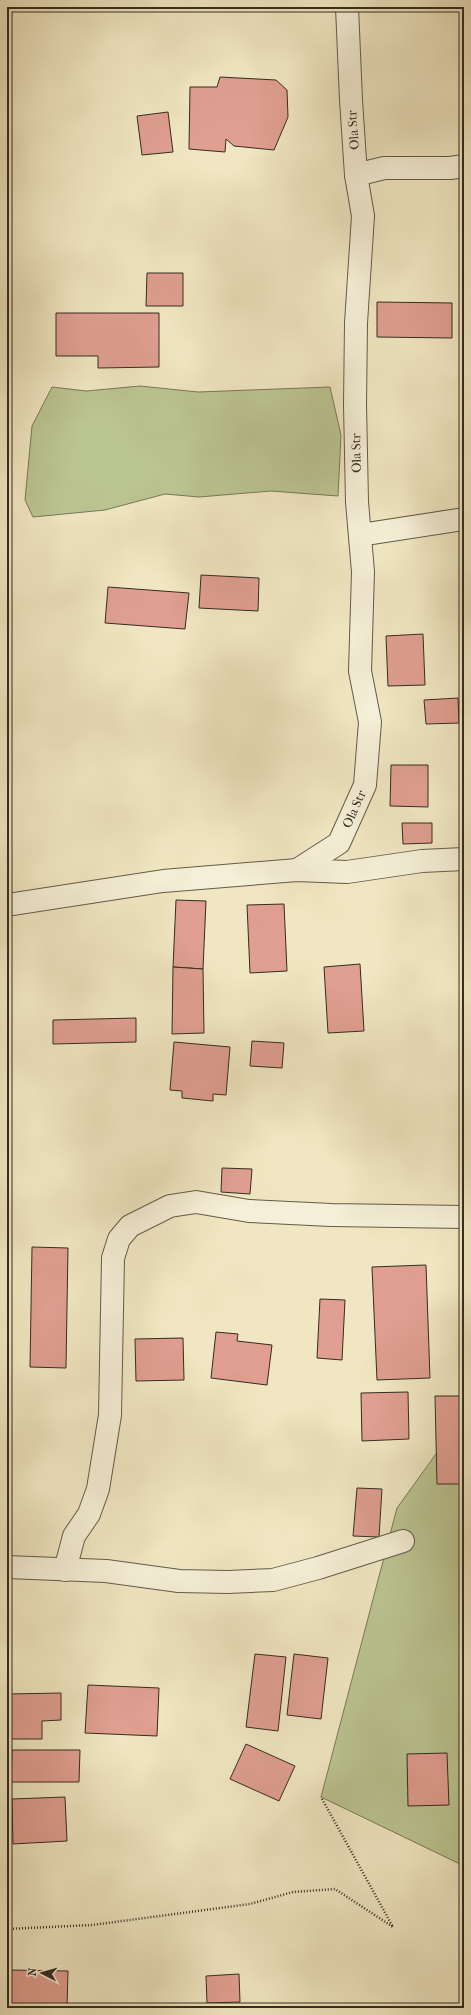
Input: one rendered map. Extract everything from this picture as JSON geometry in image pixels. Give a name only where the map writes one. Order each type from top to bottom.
[{"type":"street","name":"Ola Str","points":[[297,870],[339,843],[365,785],[370,722],[360,671],[363,572],[360,535],[355,405],[356,322],[362,252],[363,216],[356,175],[347,7]]},
{"type":"street","points":[[356,175],[384,168],[450,168],[464,166]]},
{"type":"street","points":[[360,535],[464,520]]},
{"type":"street","points":[[7,905],[163,881],[297,870],[347,872],[422,861],[464,859]]},
{"type":"street","points":[[65,1570],[74,1536],[89,1514],[98,1489],[110,1415],[113,1258],[119,1239],[130,1226],[170,1206],[196,1202],[249,1211],[331,1215],[464,1217]]},
{"type":"street","points":[[7,1567],[106,1571],[179,1581],[228,1582],[273,1580],[318,1568],[403,1541]]},
{"type":"path","points":[[7,1929],[92,1925],[250,1904],[293,1892],[335,1889],[393,1927],[321,1797]]},
{"type":"green space","points":[[140,386],[198,392],[330,387],[341,435],[338,496],[271,491],[199,497],[165,494],[105,510],[33,517],[25,500],[32,426],[52,387],[86,391]]},
{"type":"green space","points":[[464,1415],[464,1866],[321,1797],[397,1508]]},
{"type":"building","points":[[220,77],[276,80],[287,90],[288,117],[274,150],[234,146],[226,139],[225,152],[189,149],[190,87],[217,87]]},
{"type":"building","points":[[168,112],[173,152],[142,155],[137,116]]},
{"type":"building","points":[[147,273],[183,273],[183,306],[146,306]]},
{"type":"building","points":[[463,286],[464,286],[464,320]]},
{"type":"building","points":[[377,302],[452,303],[452,338],[377,337]]},
{"type":"building","points":[[56,313],[159,313],[159,367],[98,368],[98,356],[56,356]]},
{"type":"building","points":[[201,575],[259,578],[258,611],[199,608]]},
{"type":"building","points":[[108,587],[189,593],[185,629],[105,623]]},
{"type":"building","points":[[423,634],[425,685],[388,686],[386,636]]},
{"type":"building","points":[[458,698],[459,723],[426,724],[424,700]]},
{"type":"building","points":[[391,765],[428,765],[428,807],[390,806]]},
{"type":"building","points":[[402,823],[432,823],[432,843],[403,844]]},
{"type":"building","points":[[176,900],[206,901],[203,969],[173,967]]},
{"type":"building","points":[[284,904],[287,971],[250,973],[247,905]]},
{"type":"building","points":[[360,964],[364,1031],[328,1033],[324,967]]},
{"type":"building","points":[[173,967],[203,969],[204,1033],[172,1034]]},
{"type":"building","points":[[136,1018],[136,1042],[53,1044],[53,1020]]},
{"type":"building","points":[[252,1041],[284,1043],[282,1068],[250,1066]]},
{"type":"building","points":[[174,1042],[230,1047],[226,1095],[213,1094],[213,1101],[182,1098],[182,1091],[170,1090]]},
{"type":"building","points":[[222,1168],[252,1169],[250,1194],[221,1192]]},
{"type":"building","points":[[32,1247],[68,1248],[66,1368],[30,1367]]},
{"type":"building","points":[[426,1265],[430,1378],[377,1380],[372,1267]]},
{"type":"building","points":[[320,1299],[345,1300],[342,1360],[317,1358]]},
{"type":"building","points":[[216,1332],[238,1334],[237,1341],[272,1345],[267,1385],[211,1378]]},
{"type":"building","points":[[183,1338],[184,1380],[136,1381],[135,1339]]},
{"type":"building","points":[[408,1392],[409,1439],[362,1441],[361,1393]]},
{"type":"building","points":[[435,1396],[464,1396],[464,1484],[437,1484]]},
{"type":"building","points":[[357,1488],[382,1489],[379,1537],[353,1536]]},
{"type":"building","points":[[255,1654],[286,1657],[278,1731],[246,1727]]},
{"type":"building","points":[[294,1654],[328,1658],[321,1719],[287,1715]]},
{"type":"building","points":[[88,1685],[159,1688],[157,1736],[85,1733]]},
{"type":"building","points":[[61,1693],[61,1720],[42,1721],[42,1739],[10,1739],[9,1694]]},
{"type":"building","points":[[246,1744],[295,1766],[279,1801],[230,1779]]},
{"type":"building","points":[[12,1750],[80,1750],[79,1782],[11,1782]]},
{"type":"building","points":[[447,1753],[449,1805],[408,1806],[407,1754]]},
{"type":"building","points":[[65,1797],[67,1841],[13,1844],[12,1799]]},
{"type":"building","points":[[9,1970],[68,1971],[67,2008],[8,2008]]},
{"type":"building","points":[[239,1974],[240,2002],[207,2003],[206,1976]]}]
